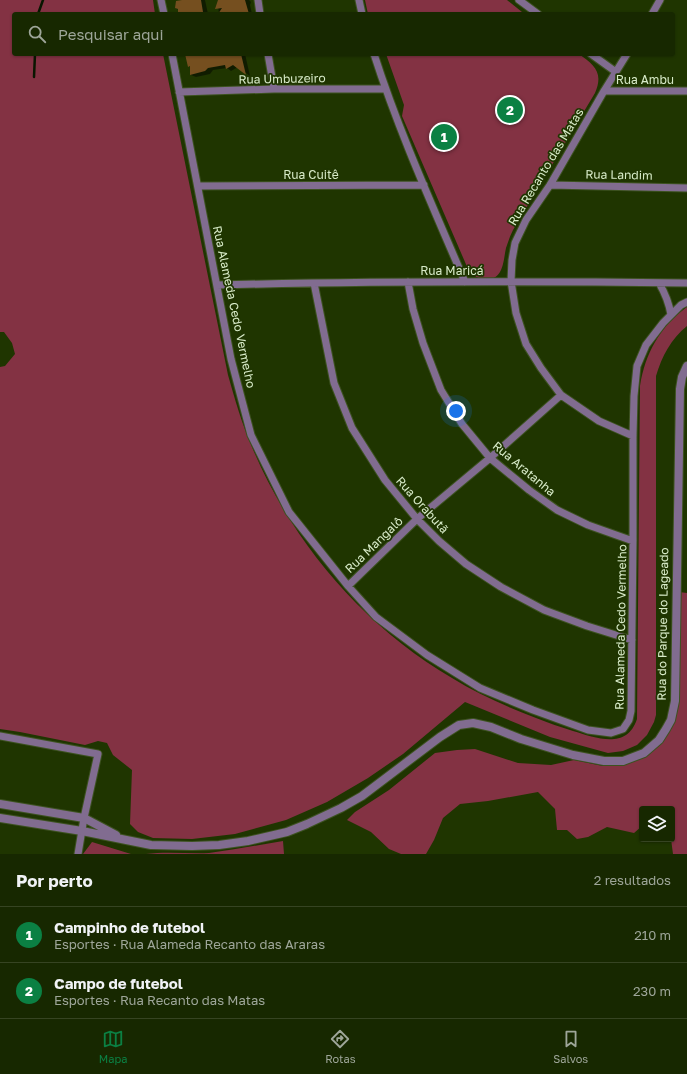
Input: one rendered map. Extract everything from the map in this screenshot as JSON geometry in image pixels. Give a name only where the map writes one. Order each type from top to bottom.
[{"type":"street","points":[[161,0],[164,12]]},
{"type":"street","points":[[258,0],[260,12]]},
{"type":"street","points":[[359,0],[362,12]]},
{"type":"street","points":[[519,0],[535,12]]},
{"type":"street","points":[[653,12],[660,0]]},
{"type":"street","name":"Rua Alameda Cedo Vermelho","points":[[172,56],[231,359],[252,435],[289,512],[348,586],[376,617],[427,656],[480,688],[520,705],[588,730],[611,733],[624,729],[629,720],[631,711],[633,436],[634,396],[637,366],[646,345],[663,323],[681,305],[687,302]]},
{"type":"street","points":[[268,56],[274,90]]},
{"type":"street","points":[[375,56],[385,89],[465,282]]},
{"type":"street","points":[[594,56],[616,72]]},
{"type":"street","name":"Rua Recanto das Matas","points":[[626,56],[550,185],[526,220],[515,243],[512,260],[511,281],[516,313],[526,344],[541,368],[562,395],[599,420],[633,436]]},
{"type":"street","name":"Rua Umbuzeiro","points":[[179,92],[385,89]]},
{"type":"street","name":"Rua Ambu","points":[[604,91],[687,92]]},
{"type":"street","name":"Rua Cuitê","points":[[198,186],[424,185]]},
{"type":"street","name":"Rua Landim","points":[[550,185],[687,188]]},
{"type":"street","name":"Rua Maricá","points":[[217,285],[511,281],[687,283]]},
{"type":"street","name":"Rua Aratanha","points":[[408,282],[413,309],[423,343],[441,390],[462,424],[490,458],[529,490],[557,510],[588,525],[633,541]]},
{"type":"street","name":"Rua Orabutã","points":[[314,283],[334,383],[352,428],[385,480],[417,519],[439,541],[466,564],[501,586],[544,610],[587,626],[632,640]]},
{"type":"street","points":[[659,283],[669,304],[671,315]]},
{"type":"street","name":"Rua do Parque do Lageado","points":[[125,840],[151,845],[219,845],[248,841],[287,832],[307,824],[362,796],[440,737],[459,725],[473,723],[491,727],[521,739],[604,761],[623,761],[644,753],[659,740],[666,729],[675,701],[680,390],[682,377],[687,366]]},
{"type":"street","name":"Rua Mangalô","points":[[348,586],[417,519],[562,395]]},
{"type":"street","points":[[0,736],[98,754],[78,854]]},
{"type":"street","points":[[0,804],[84,818],[125,840]]},
{"type":"street","points":[[0,818],[82,831],[125,840]]},
{"type":"shaded area","points":[[0,0],[153,0],[155,12],[12,12],[12,56],[163,56],[228,375],[242,421],[252,447],[268,482],[287,516],[309,548],[333,578],[360,607],[388,633],[419,657],[462,684],[504,705],[582,734],[610,739],[626,735],[632,729],[637,719],[640,386],[642,374],[655,342],[669,323],[687,307],[687,326],[676,336],[668,348],[656,376],[656,715],[647,735],[637,745],[623,751],[608,753],[550,737],[465,702],[403,754],[368,778],[327,802],[286,820],[235,834],[192,839],[153,838],[138,832],[130,824],[132,770],[113,755],[107,743],[98,741],[85,745],[0,729],[0,367],[5,366],[15,354],[12,343],[4,332],[0,332]]},
{"type":"shaded area","points":[[365,0],[507,0],[522,12],[368,12]]},
{"type":"shaded area","points":[[387,56],[582,56],[593,66],[598,74],[598,86],[595,93],[513,230],[506,248],[503,264],[499,274],[490,279],[483,279],[474,276],[468,269],[402,116],[404,105]]},
{"type":"shaded area","points":[[679,592],[687,593],[687,854],[673,854],[671,842],[675,842],[675,806],[639,806],[639,829],[634,833],[607,827],[588,837],[577,839],[567,830],[557,830],[555,809],[538,792],[488,801],[460,804],[443,818],[434,840],[426,854],[401,854],[389,849],[371,832],[347,820],[355,812],[389,790],[435,753],[475,749],[518,763],[551,765],[574,760],[603,766],[628,763],[666,735],[677,713]]},
{"type":"shaded area","points":[[283,841],[284,854],[146,854],[209,853]]},
{"type":"shaded area","points":[[92,842],[131,854],[83,854]]},
{"type":"building","points":[[201,0],[203,12],[178,12],[178,9],[175,8],[176,1]]},
{"type":"building","points":[[218,0],[245,0],[248,12],[219,12],[222,8],[215,9]]},
{"type":"building","points":[[185,56],[241,56],[246,75],[233,65],[226,69],[225,65],[208,68],[205,71],[190,75],[190,66],[188,67]]},
{"type":"waterway","points":[[39,12],[43,0]]},
{"type":"waterway","points":[[34,77],[35,56]]},
{"type":"place","name":"Campo de futebol","points":[[510,110]]},
{"type":"place","name":"Campinho de futebol","points":[[444,137]]}]
